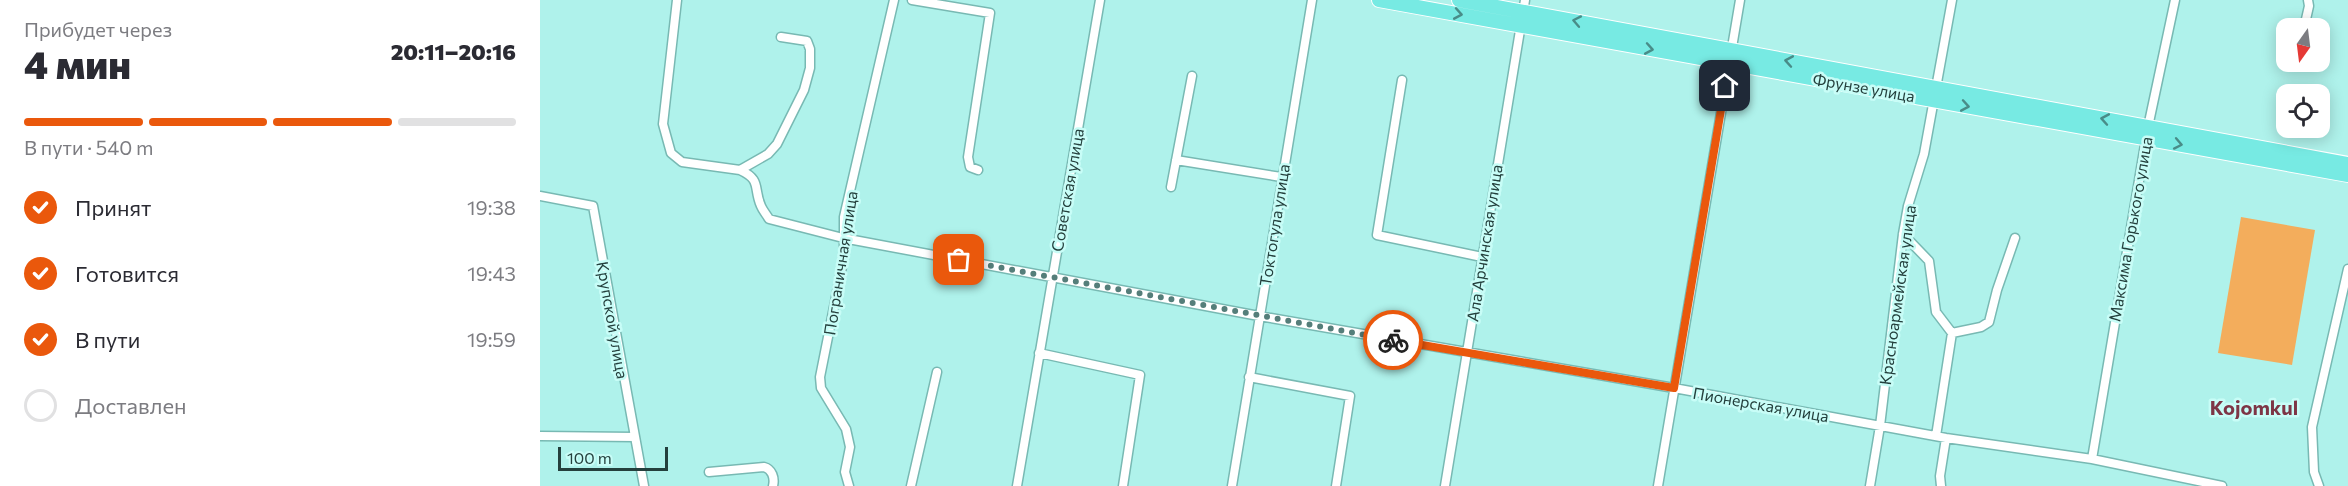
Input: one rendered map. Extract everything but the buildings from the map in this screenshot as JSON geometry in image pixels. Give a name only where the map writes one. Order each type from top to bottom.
[{"type":"main road","name":"Фрунзе улица","points":[[1379,0],[1522,12]]},
{"type":"main road","name":"Фрунзе улица","points":[[1459,0],[1730,56],[1935,94],[2147,132],[2348,164]]},
{"type":"main road","name":"Фрунзе улица","points":[[2147,132],[2348,175]]},
{"type":"street","points":[[677,0],[663,124],[671,153],[682,162],[740,170],[768,154],[777,144],[804,90],[810,68],[810,49],[807,41],[781,37]]},
{"type":"street","name":"Пограничная улица","points":[[849,486],[844,472],[850,447],[846,429],[821,388],[820,377],[844,257],[844,217],[894,0]]},
{"type":"street","points":[[912,0],[990,13],[968,158],[970,167],[978,170]]},
{"type":"street","name":"Советская улица","points":[[1017,486],[1100,0]]},
{"type":"street","name":"Токтогула улица","points":[[1232,486],[1281,177],[1312,0]]},
{"type":"street","points":[[1658,486],[1740,0]]},
{"type":"street","name":"Красноармейская улица","points":[[1870,486],[1880,426],[1903,234],[1908,206],[1924,154],[1952,0]]},
{"type":"street","name":"Максима Горького улица","points":[[2092,459],[2147,132],[2175,0]]},
{"type":"street","points":[[2306,18],[2308,0]]},
{"type":"street","name":"Ала Арчинская улица","points":[[1445,486],[1522,12]]},
{"type":"street","points":[[1171,187],[1192,76]]},
{"type":"street","points":[[1402,80],[1377,235],[1482,257]]},
{"type":"street","points":[[1176,160],[1281,177]]},
{"type":"street","name":"Пионерская улица","points":[[740,170],[752,175],[761,206],[769,219],[843,238],[1259,316],[1946,438],[2092,459],[2222,486]]},
{"type":"street","name":"Крупской улица","points":[[540,196],[593,206],[645,486]]},
{"type":"street","points":[[1903,234],[1929,261],[1936,312],[1952,333],[1936,436]]},
{"type":"street","points":[[1952,333],[1981,327],[1989,322],[1997,290],[2015,238]]},
{"type":"street","points":[[2319,486],[2313,462],[2312,427],[2348,269]]},
{"type":"street","points":[[1039,353],[1140,375],[1123,486]]},
{"type":"street","points":[[911,486],[937,372]]},
{"type":"street","points":[[1249,377],[1350,396],[1336,486]]},
{"type":"street","points":[[540,436],[635,437]]},
{"type":"street","points":[[1941,486],[1940,476],[1946,438]]},
{"type":"street","points":[[709,472],[764,467],[772,475],[774,486]]},
{"type":"shaded area","points":[[2241,217],[2315,230],[2292,365],[2218,353]]},
{"type":"way so far","points":[[959,260],[1393,340]]},
{"type":"district","name":"Kojomkul","points":[[2254,407]]},
{"type":"route","points":[[1393,340],[1674,388],[1725,86]]}]
